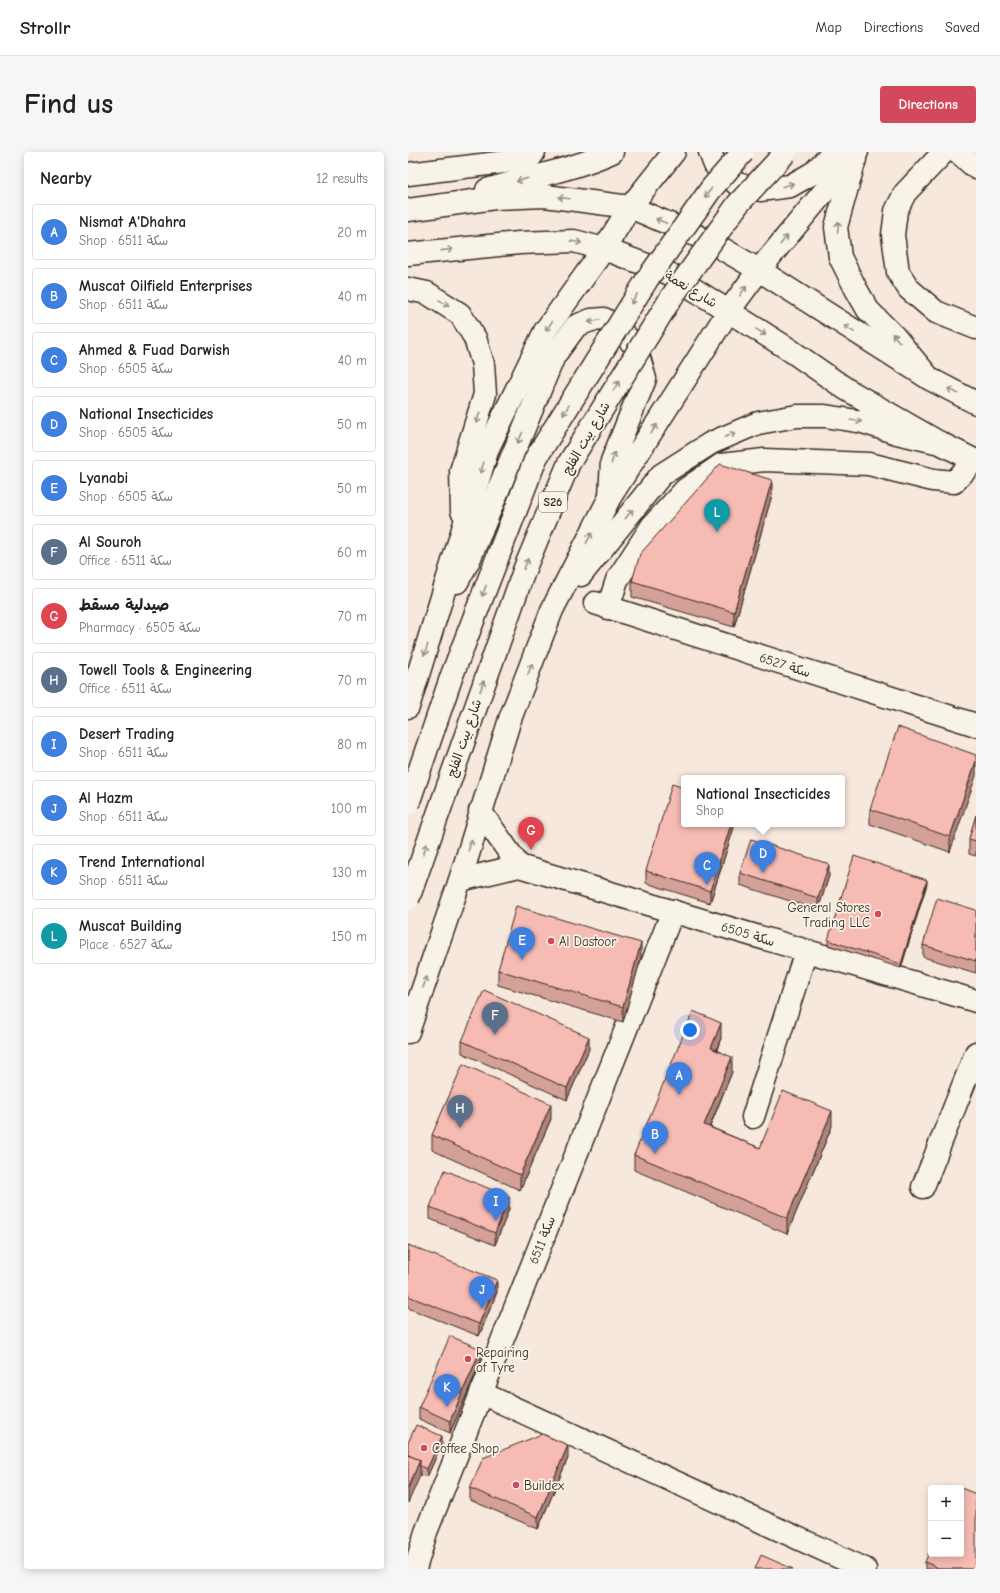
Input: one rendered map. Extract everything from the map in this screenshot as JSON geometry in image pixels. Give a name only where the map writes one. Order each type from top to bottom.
[{"type":"street","points":[[408,174],[529,159],[534,152]]},
{"type":"street","points":[[441,205],[522,179],[591,162],[612,152]]},
{"type":"street","points":[[408,707],[488,448],[545,331],[604,249],[630,207],[674,152]]},
{"type":"street","points":[[710,152],[715,165],[737,184],[760,190],[790,186],[813,174],[834,152]]},
{"type":"street","name":"S26","points":[[408,804],[452,674],[536,458],[648,278],[711,189],[743,152]]},
{"type":"street","name":"شارع بيت الفلج","points":[[408,899],[524,568],[569,463],[671,298],[738,204],[786,152]]},
{"type":"street","points":[[944,152],[905,193],[896,210],[893,235],[898,272],[909,289],[936,312],[976,328]]},
{"type":"street","points":[[958,152],[976,168]]},
{"type":"street","points":[[408,1032],[460,880],[480,811],[510,719],[552,610],[610,497],[728,312],[759,270],[857,153]]},
{"type":"street","points":[[857,153],[836,226],[840,257],[868,310],[894,336],[930,379]]},
{"type":"street","points":[[408,210],[495,198],[545,196],[630,207],[709,242],[759,270],[930,379],[976,402]]},
{"type":"street","name":"شارع نعمة","points":[[408,254],[519,243],[574,241],[604,249],[668,273],[787,348],[846,389],[940,443]]},
{"type":"street","points":[[408,289],[427,293],[460,314],[475,338],[483,364],[485,394],[461,471],[462,532]]},
{"type":"street","points":[[436,620],[469,560],[554,356],[576,326],[591,320],[604,319],[618,328],[636,347],[645,379],[612,461],[610,497]]},
{"type":"street","points":[[552,610],[660,475],[711,443],[758,423],[797,416],[825,416],[863,422],[896,433],[940,443],[975,460]]},
{"type":"street","name":"سكة 6527","points":[[975,460],[954,482],[933,480],[869,464],[764,460],[721,465],[686,489],[652,526],[601,606],[976,725]]},
{"type":"street","points":[[480,811],[519,866]]},
{"type":"street","name":"سكة 6505","points":[[460,880],[519,866],[976,1001]]},
{"type":"street","name":"سكة 6511","points":[[415,1569],[426,1532],[673,911]]},
{"type":"street","points":[[753,1117],[806,951]]},
{"type":"street","points":[[923,1187],[976,1053]]},
{"type":"street","points":[[481,1393],[866,1569]]},
{"type":"building","points":[[720,464],[772,480],[734,612],[632,581],[640,554]]},
{"type":"building","points":[[898,727],[976,755],[976,761],[950,837],[870,809]]},
{"type":"building","points":[[672,784],[681,787],[681,827],[730,827],[710,891],[646,871]]},
{"type":"building","points":[[976,815],[976,841],[969,839]]},
{"type":"building","points":[[751,839],[829,864],[818,898],[740,873]]},
{"type":"building","name":"General Stores Trading LLC","points":[[854,856],[927,880],[901,964],[828,940]]},
{"type":"building","points":[[937,898],[976,910],[976,961],[923,945]]},
{"type":"building","points":[[516,906],[641,943],[623,1007],[498,970]]},
{"type":"building","points":[[484,990],[589,1037],[567,1088],[462,1041]]},
{"type":"building","points":[[693,1011],[721,1023],[711,1048],[732,1057],[704,1125],[760,1148],[783,1091],[832,1111],[787,1218],[634,1155]]},
{"type":"building","points":[[463,1064],[551,1104],[520,1175],[432,1135]]},
{"type":"building","points":[[445,1170],[509,1197],[495,1233],[430,1207]]},
{"type":"building","points":[[408,1245],[497,1280],[479,1324],[408,1296]]},
{"type":"building","points":[[450,1336],[481,1349],[450,1421],[419,1407]]},
{"type":"building","points":[[416,1425],[442,1436],[427,1469],[420,1466],[420,1460],[408,1455],[408,1443]]},
{"type":"building","name":"Buildex","points":[[542,1434],[568,1445],[538,1517],[470,1488],[483,1458]]},
{"type":"building","points":[[408,1455],[420,1460],[408,1488]]},
{"type":"building","points":[[964,1489],[976,1494],[976,1569],[941,1569],[925,1562],[928,1554],[928,1557],[964,1557]]},
{"type":"building","points":[[761,1555],[793,1569],[755,1569]]},
{"type":"place","name":"Muscat Building","points":[[717,532]]},
{"type":"place","name":"صيدلية مسقط","points":[[531,850]]},
{"type":"place","name":"National Insecticides","points":[[763,873]]},
{"type":"place","name":"Ahmed & Fuad Darwish","points":[[707,885]]},
{"type":"place","name":"General Stores Trading LLC","points":[[878,914]]},
{"type":"place","name":"Al Dastoor","points":[[551,941]]},
{"type":"place","name":"Lyanabi","points":[[522,960]]},
{"type":"place","name":"Al Souroh","points":[[495,1035]]},
{"type":"place","name":"Nismat A'Dhahra","points":[[679,1095]]},
{"type":"place","name":"Towell Tools & Engineering","points":[[460,1128]]},
{"type":"place","name":"Muscat Oilfield Enterprises","points":[[655,1154]]},
{"type":"place","name":"Desert Trading","points":[[496,1221]]},
{"type":"place","name":"Al Hazm","points":[[482,1309]]},
{"type":"place","name":"Repairing of Tyre","points":[[468,1359]]},
{"type":"place","name":"Trend International","points":[[447,1407]]},
{"type":"place","name":"Coffee Shop","points":[[424,1448]]},
{"type":"place","name":"Buildex","points":[[516,1485]]}]
